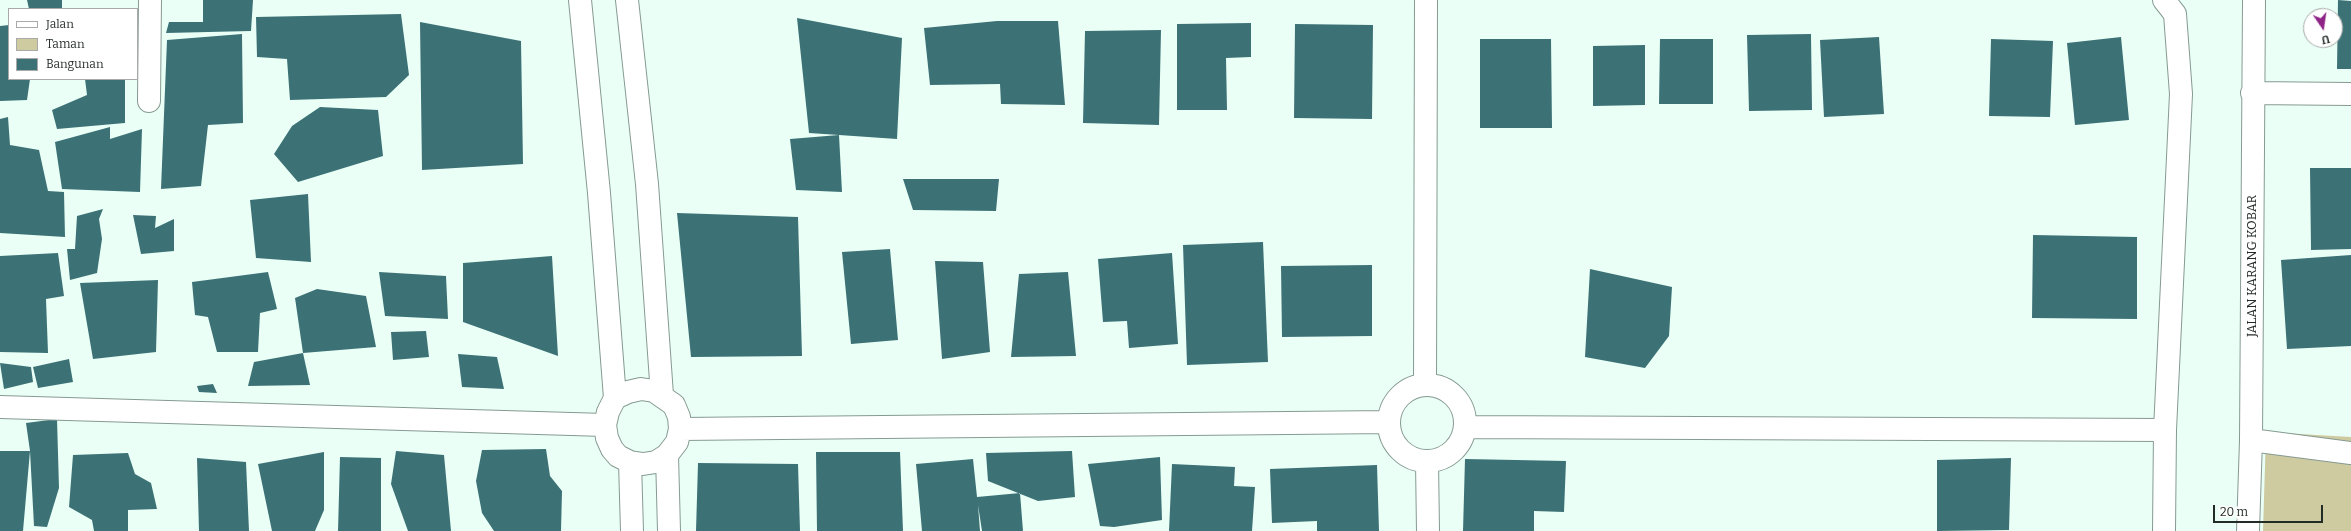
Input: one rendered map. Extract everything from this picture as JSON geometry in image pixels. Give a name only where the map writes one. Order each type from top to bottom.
[{"type":"street","points":[[149,101],[150,0]]},
{"type":"street","points":[[580,0],[599,193],[615,398],[608,412],[605,425],[607,438],[612,449],[618,456],[630,462],[643,464],[656,462],[667,455],[677,442],[680,429],[679,416],[674,405],[654,390],[641,388],[615,398]]},
{"type":"street","points":[[627,0],[647,184],[662,395]]},
{"type":"street","points":[[1425,386],[1426,0]]},
{"type":"street","points":[[2164,0],[2175,14],[2181,94],[2165,430],[2164,531]]},
{"type":"street","name":"JALAN KARANG KOBAR","points":[[2248,531],[2251,440],[2252,93],[2254,0]]},
{"type":"street","points":[[2252,93],[2351,94]]},
{"type":"street","points":[[1425,386],[1438,388],[1450,393],[1458,402],[1463,414],[1465,427],[1461,440],[1452,451],[1441,458],[1428,461],[1415,460],[1404,454],[1396,445],[1390,434],[1389,422],[1392,408],[1400,397],[1411,389],[1425,386]]},
{"type":"street","points":[[0,407],[605,425]]},
{"type":"street","points":[[680,429],[1389,422]]},
{"type":"street","points":[[1465,427],[2165,430]]},
{"type":"street","points":[[2251,440],[2351,453]]},
{"type":"street","points":[[667,455],[669,531]]},
{"type":"street","points":[[1428,461],[1428,531]]},
{"type":"street","points":[[630,462],[632,531]]},
{"type":"green space","points":[[2266,432],[2351,437],[2351,531],[2263,531]]},
{"type":"building","points":[[27,0],[62,0],[62,8],[29,8]]},
{"type":"building","points":[[203,0],[253,0],[251,31],[166,33],[169,22],[203,22]]},
{"type":"building","points":[[2338,0],[2351,1],[2351,69],[2337,69],[2337,48],[2343,48],[2343,8],[2338,8]]},
{"type":"building","points":[[401,14],[409,75],[386,97],[290,100],[287,59],[257,57],[256,17]]},
{"type":"building","points":[[797,18],[902,38],[897,139],[809,133]]},
{"type":"building","points":[[997,21],[1058,21],[1065,105],[1001,104],[1000,84],[930,85],[924,28]]},
{"type":"building","points":[[420,22],[521,41],[523,164],[422,170]]},
{"type":"building","points":[[1251,23],[1251,57],[1226,58],[1227,110],[1177,110],[1177,24]]},
{"type":"building","points":[[1295,24],[1373,25],[1372,119],[1294,118]]},
{"type":"building","points":[[8,25],[8,80],[30,80],[27,100],[0,101],[0,26]]},
{"type":"building","points":[[1161,30],[1159,125],[1083,123],[1085,31]]},
{"type":"building","points":[[242,34],[243,123],[208,125],[201,186],[161,189],[167,40]]},
{"type":"building","points":[[1811,34],[1812,110],[1749,111],[1747,35]]},
{"type":"building","points":[[1879,37],[1884,114],[1824,117],[1820,40]]},
{"type":"building","points":[[2121,37],[2129,120],[2075,125],[2067,43]]},
{"type":"building","points":[[1480,39],[1551,39],[1552,128],[1480,128]]},
{"type":"building","points":[[1660,39],[1713,39],[1713,104],[1659,104]]},
{"type":"building","points":[[1991,39],[2053,41],[2050,117],[1989,116]]},
{"type":"building","points":[[1645,45],[1645,105],[1593,106],[1593,46]]},
{"type":"building","points":[[85,80],[125,80],[125,123],[57,129],[52,110],[87,95]]},
{"type":"building","points":[[320,107],[378,110],[383,156],[298,182],[274,154],[292,126]]},
{"type":"building","points":[[8,117],[10,145],[39,150],[48,191],[64,192],[65,237],[0,233],[0,119]]},
{"type":"building","points":[[110,127],[110,139],[142,129],[140,192],[62,189],[55,142]]},
{"type":"building","points":[[839,135],[842,192],[796,190],[790,139]]},
{"type":"building","points":[[2310,168],[2351,168],[2351,249],[2311,250]]},
{"type":"building","points":[[903,179],[999,179],[996,211],[913,210]]},
{"type":"building","points":[[308,194],[311,262],[256,258],[250,200]]},
{"type":"building","points":[[103,209],[99,219],[102,239],[97,273],[70,280],[67,249],[75,249],[77,216]]},
{"type":"building","points":[[677,213],[798,217],[802,356],[691,357]]},
{"type":"building","points":[[133,215],[156,216],[155,228],[174,219],[174,251],[141,254]]},
{"type":"building","points":[[2033,235],[2137,237],[2137,319],[2032,318]]},
{"type":"building","points":[[1263,242],[1268,362],[1187,365],[1183,245]]},
{"type":"building","points":[[890,249],[898,340],[851,344],[842,252]]},
{"type":"building","points":[[58,253],[64,296],[46,299],[48,353],[0,352],[0,256]]},
{"type":"building","points":[[1172,253],[1178,344],[1129,348],[1127,321],[1103,322],[1098,259]]},
{"type":"building","points":[[2351,255],[2351,346],[2287,349],[2281,260]]},
{"type":"building","points":[[552,256],[558,356],[463,322],[463,263]]},
{"type":"building","points":[[935,261],[983,262],[990,352],[942,359]]},
{"type":"building","points":[[1372,265],[1372,336],[1282,337],[1281,266]]},
{"type":"building","points":[[1590,269],[1672,287],[1669,336],[1645,368],[1585,357]]},
{"type":"building","points":[[268,272],[277,309],[260,313],[258,352],[217,352],[208,317],[195,315],[192,282]]},
{"type":"building","points":[[379,272],[446,276],[448,319],[385,316]]},
{"type":"building","points":[[1068,272],[1076,356],[1011,357],[1019,274]]},
{"type":"building","points":[[158,280],[156,352],[93,359],[80,283]]},
{"type":"building","points":[[317,289],[366,296],[376,347],[303,353],[295,298]]},
{"type":"building","points":[[426,331],[429,357],[393,360],[391,332]]},
{"type":"building","points":[[303,353],[310,385],[248,386],[254,362]]},
{"type":"building","points":[[458,354],[497,357],[504,389],[462,387]]},
{"type":"building","points":[[69,359],[73,382],[38,388],[33,367]]},
{"type":"building","points":[[0,363],[31,367],[33,382],[4,389]]},
{"type":"building","points":[[213,384],[217,393],[199,392],[197,386]]},
{"type":"building","points":[[57,419],[59,488],[47,527],[34,526],[30,451],[26,423]]},
{"type":"building","points":[[546,449],[550,476],[562,491],[561,531],[494,531],[482,513],[476,481],[482,450]]},
{"type":"building","points":[[0,451],[30,451],[23,531],[0,531]]},
{"type":"building","points":[[396,451],[444,455],[451,531],[408,531],[391,484]]},
{"type":"building","points":[[1072,451],[1075,497],[1038,501],[988,481],[986,453]]},
{"type":"building","points":[[324,452],[324,510],[315,531],[272,531],[258,464]]},
{"type":"building","points":[[816,452],[900,452],[903,531],[817,531]]},
{"type":"building","points":[[128,453],[135,474],[151,483],[157,509],[128,510],[128,531],[94,531],[92,520],[69,507],[73,455]]},
{"type":"building","points":[[340,457],[381,458],[381,531],[338,531]]},
{"type":"building","points":[[1160,457],[1162,520],[1114,527],[1100,526],[1088,464]]},
{"type":"building","points":[[197,458],[246,462],[249,531],[199,531]]},
{"type":"building","points":[[2011,458],[2009,530],[1937,531],[1937,460]]},
{"type":"building","points":[[973,459],[977,497],[1020,493],[1023,531],[982,531],[978,505],[980,531],[922,531],[916,464]]},
{"type":"building","points":[[1465,459],[1566,461],[1564,512],[1534,511],[1534,531],[1463,531]]},
{"type":"building","points":[[698,463],[798,464],[800,531],[696,531]]},
{"type":"building","points":[[1172,464],[1235,467],[1234,486],[1255,487],[1252,531],[1169,531]]},
{"type":"building","points":[[1377,465],[1379,531],[1317,531],[1317,521],[1272,523],[1270,469]]}]
